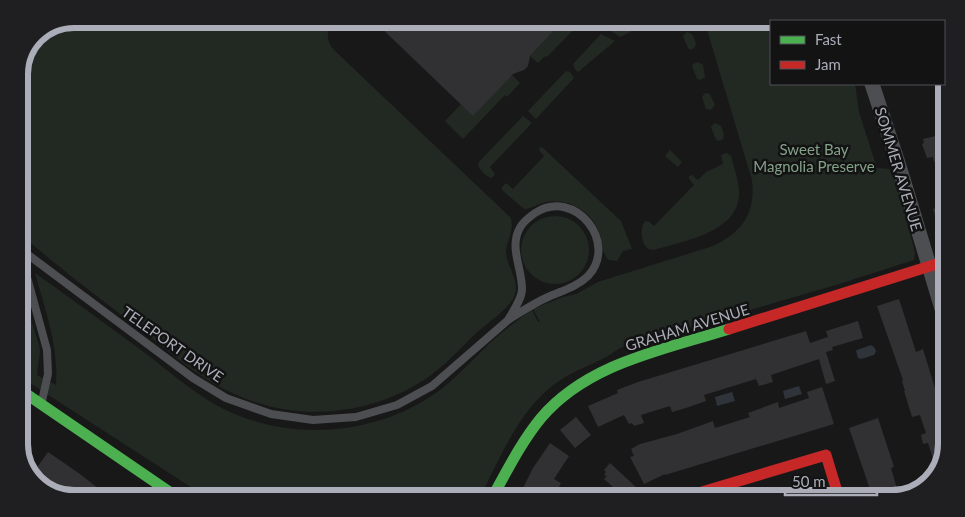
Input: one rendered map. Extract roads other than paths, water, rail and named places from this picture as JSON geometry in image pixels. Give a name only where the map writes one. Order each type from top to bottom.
[{"type":"street","name":"SOMMER AVENUE","points":[[872,85],[938,295]]},
{"type":"street","name":"GRAHAM AVENUE","points":[[496,490],[528,433],[542,416],[559,399],[595,374],[615,365],[938,263]]},
{"type":"street","points":[[28,395],[167,490]]},
{"type":"street","points":[[708,490],[826,455],[837,490]]},
{"type":"lane","name":"TELEPORT DRIVE","points":[[28,255],[193,378],[226,398],[271,414],[313,420],[356,418],[397,406],[432,386],[508,320],[534,304],[580,282],[593,270],[598,248],[591,225],[581,214],[571,209],[546,208],[525,220],[520,227],[516,237],[515,248],[522,290],[508,320]]},
{"type":"lane","points":[[28,281],[47,350],[48,374],[41,404]]},
{"type":"park label","name":"Sweet Bay Magnolia Preserve","points":[[814,158]]}]
